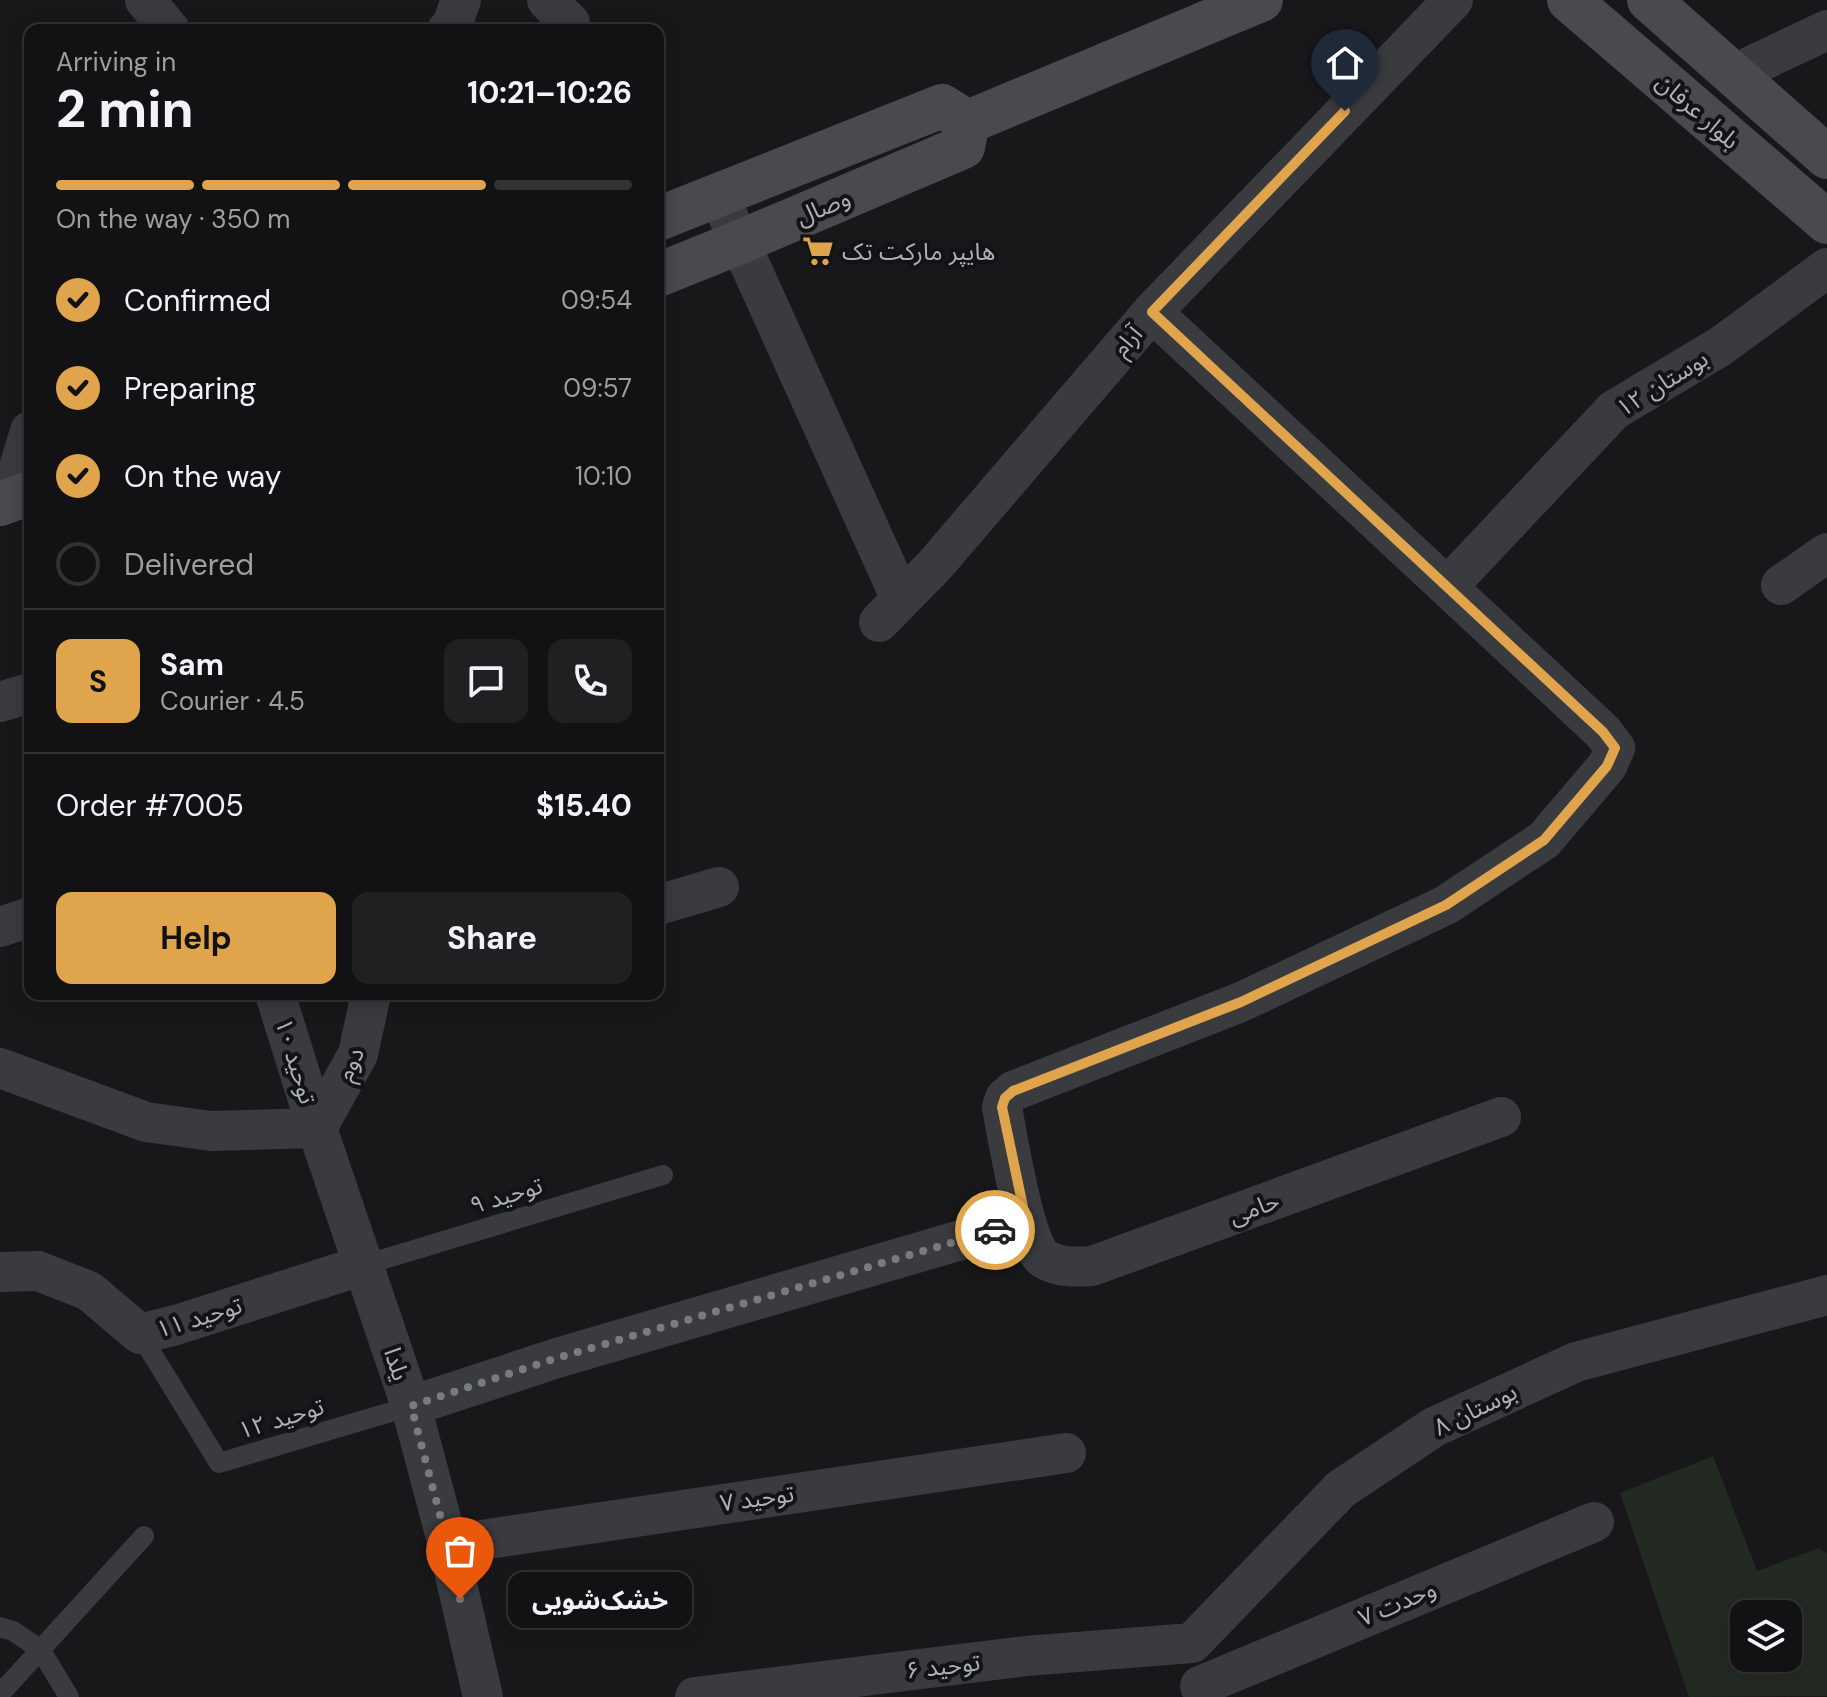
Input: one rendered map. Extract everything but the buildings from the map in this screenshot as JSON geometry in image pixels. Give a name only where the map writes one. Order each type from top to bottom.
[{"type":"main road","points":[[968,122],[1261,0]]},
{"type":"main road","name":"بلوار عرفان","points":[[1569,0],[1827,222]]},
{"type":"main road","name":"بلوار عرفان","points":[[1649,0],[1827,157]]},
{"type":"main road","name":"وصال","points":[[664,216],[942,106],[968,122],[963,147],[664,273]]},
{"type":"street","points":[[145,0],[165,24]]},
{"type":"street","points":[[452,24],[461,0]]},
{"type":"street","name":"آرام","points":[[740,242],[890,610],[935,565],[1152,312],[1453,0]]},
{"type":"street","points":[[1732,75],[1827,30]]},
{"type":"street","points":[[718,194],[740,242]]},
{"type":"street","name":"بوستان ۱۲","points":[[1448,586],[1614,410],[1721,346],[1827,268]]},
{"type":"street","points":[[411,1406],[557,1358],[1026,1221],[1002,1107],[1005,1098],[1013,1091],[1241,1002],[1446,905],[1544,840],[1607,766],[1615,748],[1603,732],[1152,312]]},
{"type":"street","points":[[13,499],[24,455]]},
{"type":"street","points":[[1781,585],[1827,553]]},
{"type":"street","points":[[0,702],[24,695]]},
{"type":"street","points":[[664,903],[719,887]]},
{"type":"street","points":[[0,927],[24,919]]},
{"type":"street","name":"توحید ۱۰","points":[[277,1000],[317,1128]]},
{"type":"street","name":"دوم","points":[[317,1128],[358,1054],[370,1000]]},
{"type":"street","points":[[0,1068],[146,1122],[211,1131],[317,1128]]},
{"type":"street","name":"حامی","points":[[1026,1221],[1041,1257],[1061,1265],[1092,1266],[1501,1117]]},
{"type":"street","name":"یلدا","points":[[317,1128],[411,1406],[448,1545],[483,1697]]},
{"type":"street","name":"توحید ۱۱","points":[[0,1272],[38,1271],[89,1291],[140,1334],[364,1265]]},
{"type":"street","name":"بوستان ۸","points":[[1192,1643],[1341,1489],[1434,1427],[1576,1362],[1827,1295]]},
{"type":"street","name":"توحید ۷","points":[[448,1545],[1066,1453]]},
{"type":"street","name":"وحدت ۷","points":[[1201,1692],[1594,1522]]},
{"type":"street","points":[[1192,1643],[1201,1692]]},
{"type":"street","name":"توحید ۶","points":[[695,1697],[1026,1656],[1192,1643]]},
{"type":"lane","name":"توحید ۹","points":[[364,1265],[663,1175]]},
{"type":"lane","name":"توحید ۱۲","points":[[140,1334],[219,1463],[411,1406]]},
{"type":"lane","points":[[0,1694],[144,1536]]},
{"type":"lane","points":[[0,1627],[13,1631],[40,1649],[69,1697]]},
{"type":"shaded area","points":[[1713,1456],[1757,1571],[1819,1548],[1827,1554],[1827,1696],[1689,1697],[1620,1493]]},
{"type":"way so far","points":[[460,1599],[411,1406],[557,1358],[995,1230]]},
{"type":"place","name":"هایپر مارکت تک","points":[[818,251]]},
{"type":"place","name":"خشک‌شویی","points":[[460,1599]]},
{"type":"route","points":[[995,1230],[1026,1221],[1002,1107],[1005,1098],[1013,1091],[1241,1002],[1446,905],[1544,840],[1607,766],[1615,748],[1603,732],[1448,586],[1152,312],[1345,111]]}]
